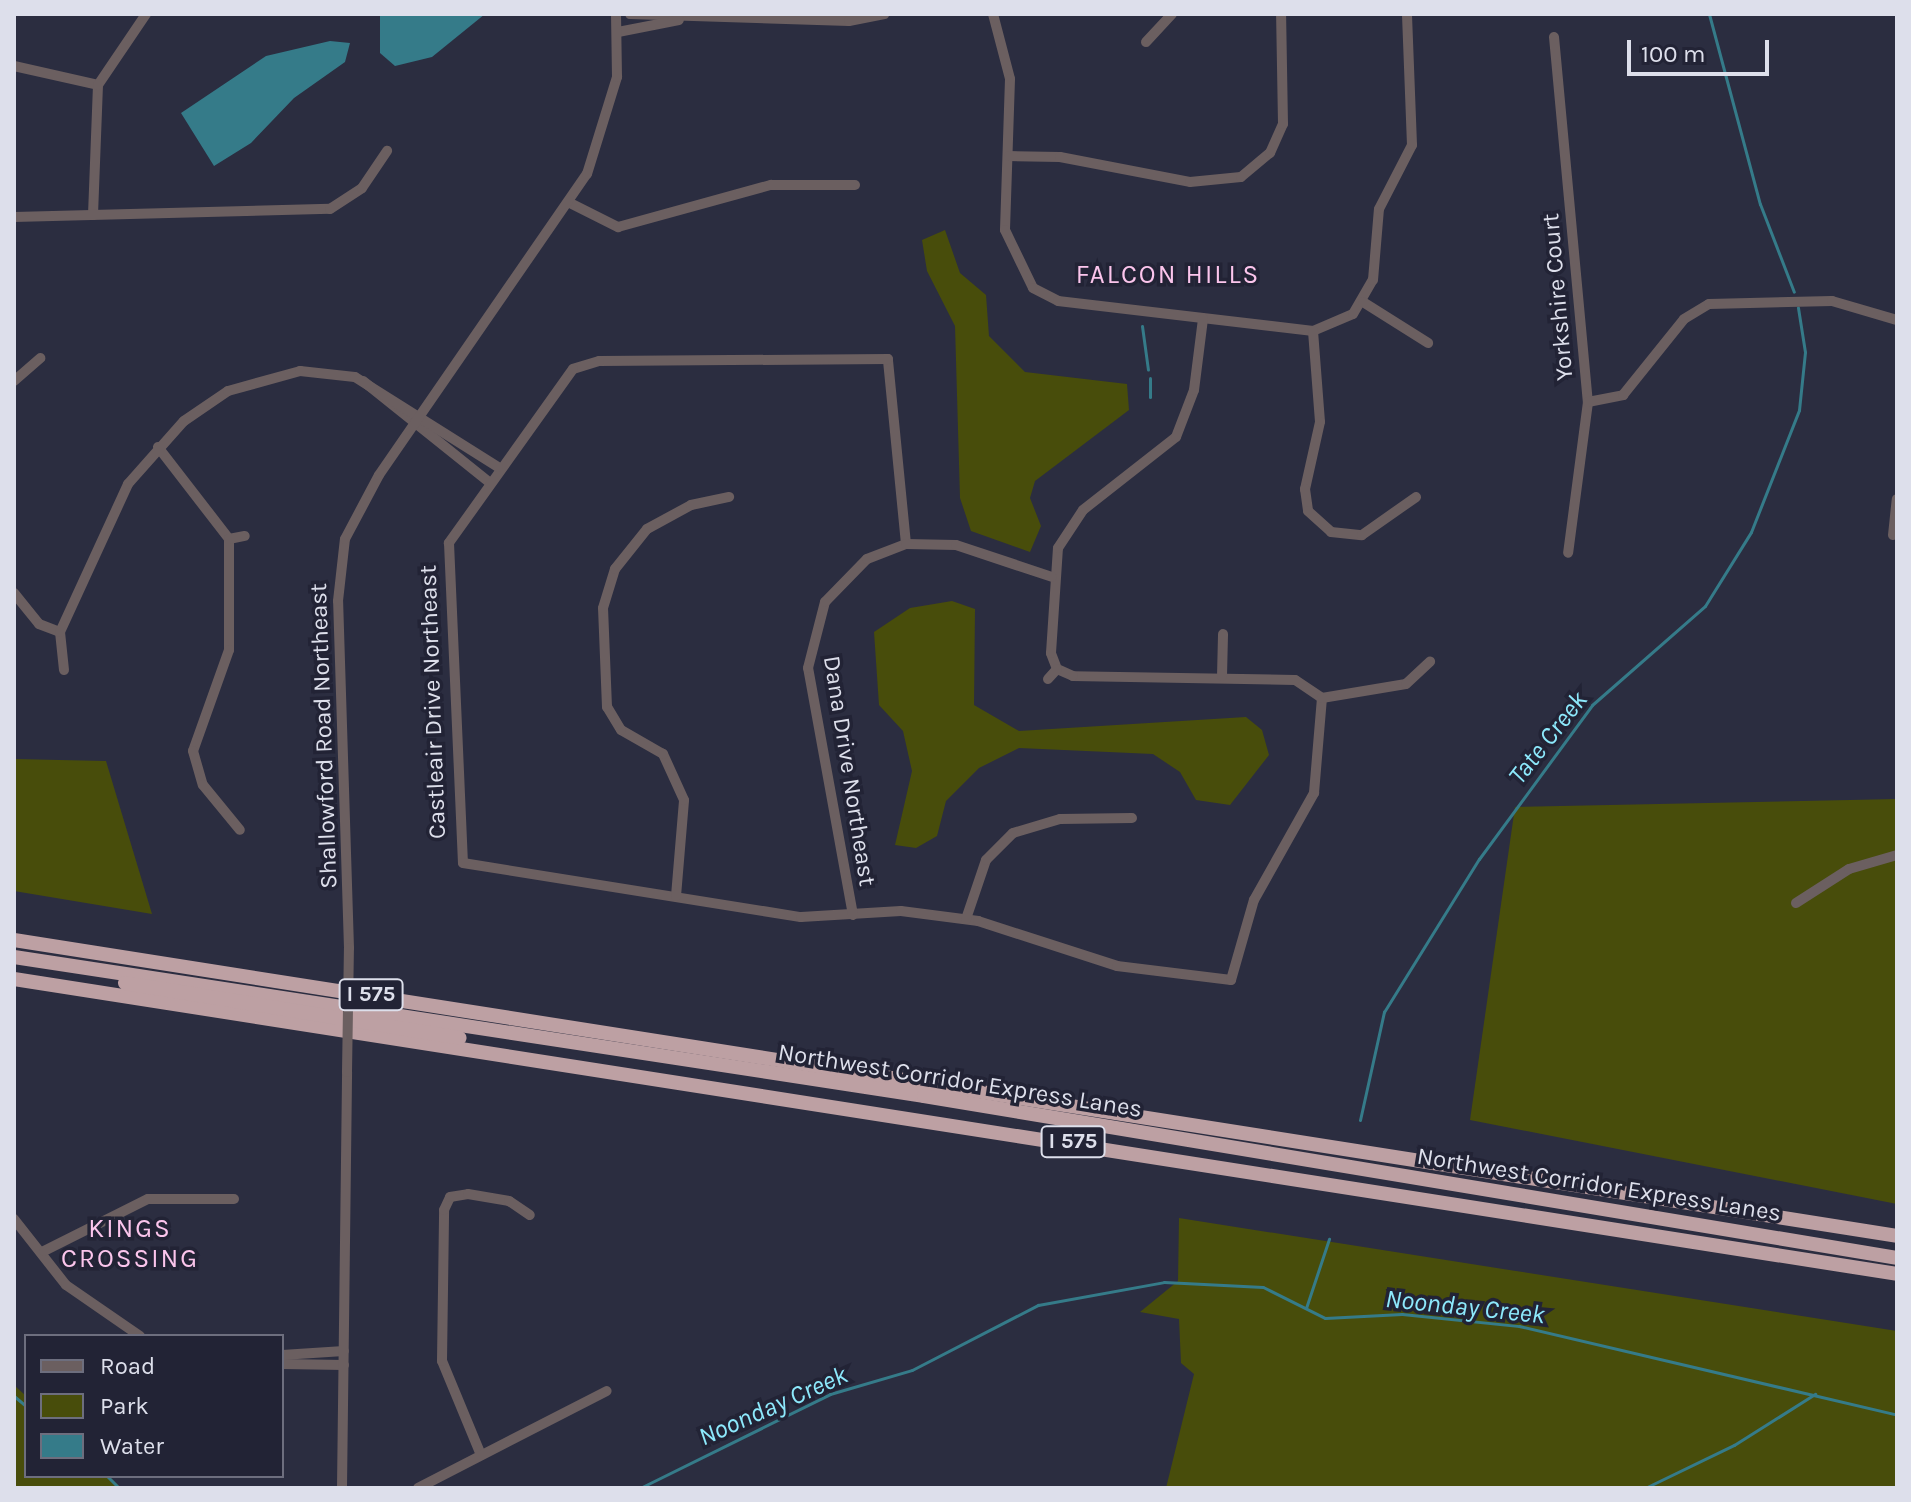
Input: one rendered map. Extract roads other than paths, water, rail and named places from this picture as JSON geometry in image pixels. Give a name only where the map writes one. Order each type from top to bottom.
[{"type":"highway","name":"I 575","points":[[14,940],[1897,1236]]},
{"type":"highway","points":[[14,960],[389,1024],[649,1076]]},
{"type":"highway","name":"Northwest Corridor Express Lanes","points":[[14,960],[909,1094],[1897,1258]]},
{"type":"highway","name":"I 575","points":[[14,979],[649,1076],[1897,1274]]},
{"type":"street","points":[[93,215],[98,85],[146,14]]},
{"type":"street","name":"Shallowford Road Northeast","points":[[342,1488],[349,948],[339,561],[361,502],[570,203],[608,118],[618,32],[616,14]]},
{"type":"street","points":[[630,14],[681,19],[849,21],[884,14]]},
{"type":"street","points":[[993,14],[1009,64],[1005,230],[1033,288],[1058,301],[1313,331],[1342,322],[1363,302],[1373,280],[1379,209],[1412,145],[1407,14]]},
{"type":"street","points":[[1146,42],[1172,14]]},
{"type":"street","points":[[1009,156],[1060,157],[1190,182],[1241,177],[1270,153],[1283,124],[1281,14]]},
{"type":"street","points":[[618,32],[681,19]]},
{"type":"street","name":"Yorkshire Court","points":[[1554,37],[1588,402],[1568,553]]},
{"type":"street","points":[[14,66],[98,85]]},
{"type":"street","points":[[14,217],[330,209],[362,188],[387,151]]},
{"type":"street","points":[[570,203],[618,227],[771,185],[855,185]]},
{"type":"street","points":[[1588,402],[1623,395],[1684,319],[1709,304],[1832,301],[1897,320]]},
{"type":"street","points":[[1363,302],[1428,343]]},
{"type":"street","points":[[1048,679],[1057,669],[1052,577],[1074,520],[1176,437],[1194,390],[1203,319]]},
{"type":"street","points":[[1313,331],[1320,422],[1305,489],[1308,511],[1331,532],[1362,535],[1416,497]]},
{"type":"street","name":"Castleair Drive Northeast","points":[[906,544],[892,356],[588,363],[566,374],[488,481],[447,553],[459,866],[801,917],[853,915],[966,919],[1103,963],[1235,985],[1254,900],[1314,793],[1322,698]]},
{"type":"street","points":[[14,381],[40,358]]},
{"type":"street","points":[[64,670],[60,632],[121,497],[158,447],[202,407],[251,382],[312,371],[363,381],[423,414],[498,467]]},
{"type":"street","points":[[363,381],[414,426],[488,481]]},
{"type":"street","points":[[158,447],[229,539],[229,650],[193,751],[203,785],[240,830]]},
{"type":"street","points":[[676,896],[684,800],[663,754],[621,730],[607,707],[603,608],[615,569],[647,529],[683,508],[729,497]]},
{"type":"street","points":[[1893,535],[1897,499]]},
{"type":"street","points":[[229,539],[245,536]]},
{"type":"street","name":"Dana Drive Northeast","points":[[853,915],[809,649],[825,602],[842,580],[867,559],[906,544],[956,545],[1052,577]]},
{"type":"street","points":[[14,593],[39,624],[60,632]]},
{"type":"street","points":[[1222,676],[1223,634]]},
{"type":"street","points":[[1057,669],[1073,676],[1222,676],[1295,680],[1322,698],[1406,684],[1430,662]]},
{"type":"street","points":[[966,919],[986,860],[1013,833],[1060,819],[1132,818]]},
{"type":"street","points":[[1796,903],[1849,869],[1897,855]]},
{"type":"street","points":[[481,1455],[442,1361],[446,1193],[509,1201],[530,1215]]},
{"type":"street","points":[[44,1251],[148,1199],[234,1199]]},
{"type":"street","points":[[14,1219],[44,1251],[66,1285],[137,1334]]},
{"type":"street","points":[[284,1355],[344,1351]]},
{"type":"street","points":[[284,1364],[344,1365]]},
{"type":"street","points":[[418,1488],[607,1391]]},
{"type":"water","points":[[380,14],[485,14],[432,57],[395,66],[380,53]]},
{"type":"water","points":[[330,41],[350,43],[345,62],[294,98],[251,143],[214,166],[181,113],[266,56]]},
{"type":"waterway","name":"Tate Creek","points":[[1709,14],[1760,204],[1794,292]]},
{"type":"waterway","name":"Tate Creek","points":[[1360,1120],[1384,1012],[1479,859],[1592,705],[1705,606],[1751,532],[1799,410],[1805,352],[1798,308]]},
{"type":"waterway","points":[[1142,326],[1148,370]]},
{"type":"waterway","points":[[1150,378],[1150,397]]},
{"type":"waterway","name":"Tate Creek","points":[[1306,1308],[1329,1239]]},
{"type":"waterway","name":"Noonday Creek","points":[[640,1488],[830,1394],[912,1370],[1038,1305],[1164,1282],[1263,1287],[1325,1318],[1402,1314],[1519,1326],[1897,1415]]},
{"type":"waterway","points":[[1645,1488],[1734,1445],[1815,1394]]},
{"type":"waterway","points":[[14,1396],[24,1404]]},
{"type":"waterway","points":[[109,1478],[119,1488]]},
{"type":"district","name":"FALCON HILLS","points":[[1168,275]]},
{"type":"district","name":"KINGS CROSSING","points":[[130,1244]]}]
